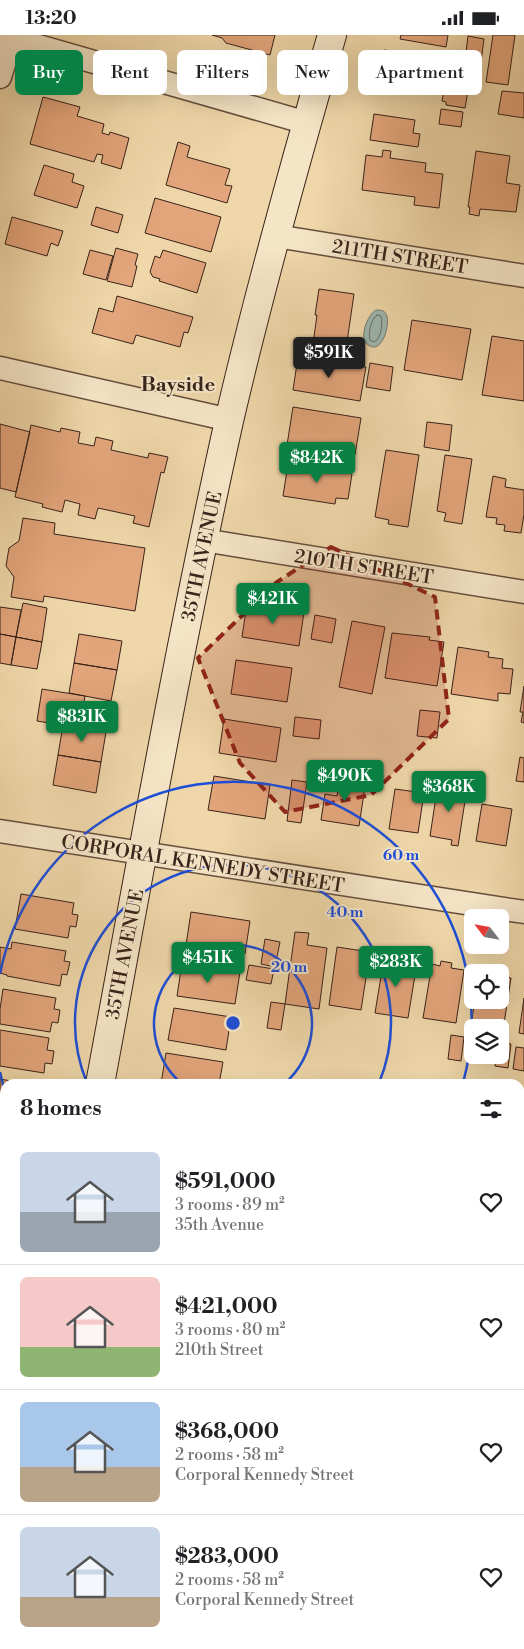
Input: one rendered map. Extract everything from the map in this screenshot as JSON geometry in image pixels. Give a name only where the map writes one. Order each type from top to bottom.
[{"type":"street","name":"35TH AVENUE","points":[[101,1079],[142,854],[203,540],[230,420],[276,236],[332,35]]},
{"type":"street","points":[[0,77],[8,36],[307,123]]},
{"type":"street","name":"211TH STREET","points":[[276,236],[524,276]]},
{"type":"street","points":[[0,368],[230,420]]},
{"type":"street","name":"210TH STREET","points":[[203,540],[524,592]]},
{"type":"street","name":"CORPORAL KENNEDY STREET","points":[[0,831],[524,912]]},
{"type":"highlighted area","points":[[331,547],[435,597],[449,719],[371,795],[285,812],[240,763],[198,658],[277,582]]},
{"type":"water","points":[[376,310],[385,313],[387,329],[382,341],[375,347],[366,343],[364,334],[369,317]]},
{"type":"building","points":[[212,35],[275,35],[270,55],[267,54],[267,50],[252,50],[226,43],[222,38]]},
{"type":"building","points":[[401,35],[448,35],[446,47],[400,39]]},
{"type":"building","points":[[493,35],[515,35],[508,85],[486,82]]},
{"type":"building","points":[[468,36],[484,39],[482,54],[482,50],[466,50]]},
{"type":"building","points":[[502,91],[524,93],[524,118],[498,114]]},
{"type":"building","points":[[443,95],[467,95],[465,108],[446,105],[446,102],[442,101]]},
{"type":"building","points":[[43,97],[80,107],[77,116],[104,124],[102,133],[109,135],[110,132],[129,138],[121,169],[101,163],[103,155],[97,154],[94,162],[30,144]]},
{"type":"building","points":[[441,109],[463,112],[461,127],[439,124]]},
{"type":"building","points":[[374,114],[415,120],[413,133],[420,134],[418,147],[370,140]]},
{"type":"building","points":[[178,142],[190,146],[187,157],[230,169],[225,185],[232,186],[227,203],[166,185]]},
{"type":"building","points":[[383,150],[391,151],[390,158],[426,163],[425,172],[443,174],[439,208],[414,205],[415,197],[362,190],[366,155],[382,157]]},
{"type":"building","points":[[476,151],[510,156],[506,183],[520,185],[516,212],[480,209],[479,216],[469,214],[470,207],[468,207]]},
{"type":"building","points":[[44,165],[74,174],[72,182],[84,186],[77,208],[34,195]]},
{"type":"building","points":[[155,198],[221,217],[211,252],[145,233]]},
{"type":"building","points":[[96,207],[123,215],[118,233],[91,225]]},
{"type":"building","points":[[12,217],[63,231],[58,246],[51,243],[47,256],[5,244]]},
{"type":"building","points":[[116,248],[138,254],[132,287],[107,281]]},
{"type":"building","points":[[90,250],[113,256],[106,280],[83,274]]},
{"type":"building","points":[[163,250],[206,263],[197,293],[159,281],[160,279],[153,277],[150,272],[155,256],[160,258]]},
{"type":"building","points":[[319,289],[354,294],[347,342],[344,341],[342,355],[312,351]]},
{"type":"building","points":[[117,296],[193,317],[188,333],[184,332],[180,347],[136,335],[133,344],[92,333],[99,308],[113,312]]},
{"type":"building","points":[[412,320],[471,329],[462,380],[404,370]]},
{"type":"building","points":[[492,336],[524,341],[524,401],[482,395]]},
{"type":"building","points":[[298,357],[366,367],[360,401],[293,390]]},
{"type":"building","points":[[370,363],[393,367],[390,391],[366,387]]},
{"type":"building","points":[[293,407],[361,418],[355,455],[287,445]]},
{"type":"building","points":[[427,422],[452,425],[449,451],[424,447]]},
{"type":"building","points":[[0,424],[30,432],[16,492],[0,488]]},
{"type":"building","points":[[31,425],[60,432],[61,428],[80,432],[78,443],[94,446],[96,437],[113,441],[111,450],[148,458],[149,453],[168,457],[164,473],[161,472],[149,527],[133,523],[135,516],[98,508],[95,519],[78,515],[80,504],[65,500],[62,512],[42,507],[43,504],[15,497]]},
{"type":"building","points":[[386,450],[419,455],[408,527],[388,524],[389,520],[375,517]]},
{"type":"building","points":[[445,455],[472,459],[462,524],[444,521],[446,513],[437,511]]},
{"type":"building","points":[[288,464],[352,474],[348,499],[336,498],[335,504],[283,496]]},
{"type":"building","points":[[493,476],[506,479],[505,487],[524,490],[524,514],[521,533],[504,531],[505,525],[496,524],[497,518],[486,517]]},
{"type":"building","points":[[23,518],[55,523],[54,534],[145,548],[135,611],[44,596],[43,602],[11,597],[14,577],[6,566],[9,548],[19,541]]},
{"type":"building","points":[[23,603],[47,608],[42,642],[16,637]]},
{"type":"building","points":[[247,604],[304,612],[299,646],[242,637]]},
{"type":"building","points":[[0,607],[21,610],[16,637],[0,634]]},
{"type":"building","points":[[315,615],[336,619],[332,643],[311,639]]},
{"type":"building","points":[[352,621],[385,627],[372,694],[339,687]]},
{"type":"building","points":[[392,633],[430,637],[429,640],[444,642],[437,686],[385,678]]},
{"type":"building","points":[[0,634],[16,637],[11,665],[0,663]]},
{"type":"building","points":[[79,634],[122,641],[117,670],[74,663]]},
{"type":"building","points":[[16,637],[42,642],[37,669],[11,665]]},
{"type":"building","points":[[458,647],[489,652],[488,657],[503,659],[502,668],[513,669],[510,694],[498,693],[498,701],[451,694]]},
{"type":"building","points":[[236,660],[292,668],[287,702],[231,694]]},
{"type":"building","points":[[74,663],[117,670],[111,701],[69,693]]},
{"type":"building","points":[[524,686],[524,723],[521,722],[523,712],[520,712]]},
{"type":"building","points":[[42,689],[85,696],[80,728],[37,721]]},
{"type":"building","points":[[420,710],[440,712],[437,738],[417,736]]},
{"type":"building","points":[[295,717],[321,720],[319,739],[293,736]]},
{"type":"building","points":[[224,719],[281,728],[276,762],[219,753]]},
{"type":"building","points":[[63,725],[106,732],[101,762],[58,755]]},
{"type":"building","points":[[58,755],[101,762],[96,793],[53,785]]},
{"type":"building","points":[[520,757],[524,758],[524,782],[516,781]]},
{"type":"building","points":[[214,776],[270,785],[265,819],[208,810]]},
{"type":"building","points":[[340,776],[366,780],[359,826],[321,820],[325,794],[337,796]]},
{"type":"building","points":[[292,780],[307,782],[301,823],[287,821]]},
{"type":"building","points":[[438,784],[467,788],[458,846],[451,845],[452,840],[430,836]]},
{"type":"building","points":[[395,789],[424,793],[418,833],[389,829]]},
{"type":"building","points":[[482,804],[512,809],[506,846],[476,841]]},
{"type":"building","points":[[21,894],[74,903],[72,914],[78,915],[76,927],[70,926],[68,938],[15,929]]},
{"type":"building","points":[[191,912],[250,921],[245,954],[186,945]]},
{"type":"building","points":[[295,932],[309,933],[307,945],[327,948],[319,1009],[285,1004]]},
{"type":"building","points":[[265,939],[280,942],[275,967],[261,964]]},
{"type":"building","points":[[12,942],[66,951],[64,961],[70,962],[67,975],[62,974],[60,986],[0,973],[0,947],[11,949]]},
{"type":"building","points":[[337,947],[370,952],[361,1010],[329,1005]]},
{"type":"building","points":[[384,958],[417,963],[408,1018],[375,1013]]},
{"type":"building","points":[[441,961],[452,963],[451,968],[464,970],[456,1023],[423,1018],[432,964],[440,966]]},
{"type":"building","points":[[182,963],[240,972],[235,1004],[177,996]]},
{"type":"building","points":[[249,965],[274,969],[271,984],[246,980]]},
{"type":"building","points":[[3,989],[56,998],[54,1009],[60,1010],[58,1023],[52,1022],[50,1032],[0,1024]]},
{"type":"building","points":[[524,998],[524,1034],[519,1033]]},
{"type":"building","points":[[271,1002],[285,1004],[281,1030],[267,1028]]},
{"type":"building","points":[[174,1008],[231,1017],[226,1050],[168,1040]]},
{"type":"building","points":[[474,1009],[506,1009],[505,1019],[472,1019]]},
{"type":"building","points":[[0,1030],[49,1038],[47,1050],[54,1051],[52,1064],[45,1063],[44,1073],[0,1066]]},
{"type":"building","points":[[451,1035],[464,1037],[461,1061],[448,1059]]},
{"type":"building","points":[[509,1044],[511,1044],[509,1060]]},
{"type":"building","points":[[516,1047],[524,1048],[524,1071],[513,1069]]},
{"type":"building","points":[[166,1053],[223,1062],[220,1079],[162,1079]]},
{"type":"building","points":[[495,1064],[508,1064],[508,1068],[495,1066]]},
{"type":"district","name":"Bayside","points":[[178,384]]}]
